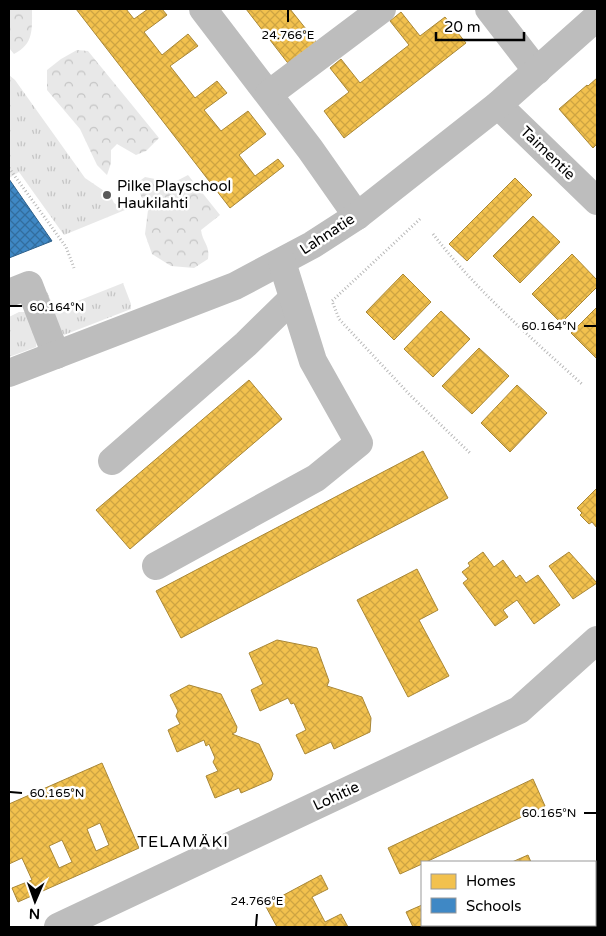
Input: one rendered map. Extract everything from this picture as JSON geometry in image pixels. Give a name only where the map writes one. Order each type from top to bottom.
[{"type":"street","points":[[203,9],[310,149],[356,216]]},
{"type":"street","points":[[269,94],[382,9]]},
{"type":"street","points":[[489,9],[537,72]]},
{"type":"street","name":"Lahnatie","points":[[9,372],[235,286],[312,245],[356,216],[498,105],[597,17]]},
{"type":"street","name":"Taimentie","points":[[498,105],[597,201]]},
{"type":"street","points":[[156,566],[316,478],[359,442],[313,361],[282,262]]},
{"type":"street","points":[[9,293],[28,285],[56,355]]},
{"type":"street","points":[[112,461],[246,344],[293,298]]},
{"type":"street","name":"Lohitie","points":[[58,927],[519,710],[597,640]]},
{"type":"path","points":[[9,168],[66,247],[74,268]]},
{"type":"path","points":[[420,219],[332,301],[339,319],[410,395],[471,454]]},
{"type":"path","points":[[434,234],[451,257],[519,326],[582,384]]},
{"type":"green space","points":[[9,9],[32,9],[32,29],[28,41],[21,50],[14,54],[9,48]]},
{"type":"green space","points":[[77,50],[88,51],[159,138],[146,151],[136,155],[117,144],[111,150],[111,163],[107,175],[97,165],[80,129],[47,90],[47,70]]},
{"type":"green space","points":[[9,75],[15,80],[85,178],[110,195],[114,203],[125,210],[64,235],[19,172],[9,178]]},
{"type":"green space","points":[[188,175],[220,215],[201,230],[208,250],[208,259],[194,268],[171,266],[152,254],[145,234],[148,210],[137,183],[145,177],[155,179],[165,187]]},
{"type":"green space","points":[[123,283],[131,309],[64,335],[58,330],[43,294],[47,292],[55,310]]},
{"type":"green space","points":[[19,312],[25,312],[37,340],[36,347],[9,357],[9,317]]},
{"type":"building: Homes","points":[[76,9],[126,9],[134,19],[148,9],[162,9],[167,15],[144,32],[162,55],[188,34],[198,46],[170,66],[195,98],[217,81],[227,93],[204,110],[221,131],[248,111],[266,134],[239,155],[255,176],[278,159],[284,166],[230,208]]},
{"type":"building: Homes","points":[[246,9],[290,9],[322,49],[294,71]]},
{"type":"building: Homes","points":[[401,12],[420,36],[445,17],[466,43],[344,138],[324,111],[349,92],[330,68],[341,59],[360,83],[409,45],[390,21]]},
{"type":"building: Homes","points":[[597,78],[597,144],[593,148],[559,109]]},
{"type":"building: Homes","points":[[515,178],[532,195],[467,261],[449,244]]},
{"type":"building: Homes","points":[[533,216],[560,242],[520,283],[493,256]]},
{"type":"building: Homes","points":[[572,254],[597,280],[597,287],[561,323],[532,294]]},
{"type":"building: Homes","points":[[403,274],[431,302],[394,340],[366,312]]},
{"type":"building: Homes","points":[[597,307],[597,359],[571,333]]},
{"type":"building: Homes","points":[[441,311],[470,339],[433,377],[404,349]]},
{"type":"building: Homes","points":[[479,348],[509,376],[472,414],[442,386]]},
{"type":"building: Homes","points":[[249,380],[282,419],[130,549],[96,510]]},
{"type":"building: Homes","points":[[517,385],[547,413],[510,452],[481,423]]},
{"type":"building: Homes","points":[[423,451],[448,498],[181,638],[156,591]]},
{"type":"building: Homes","points":[[597,488],[597,528],[592,522],[589,524],[580,515],[582,513],[577,508]]},
{"type":"building: Homes","points":[[483,552],[494,567],[503,560],[516,578],[520,575],[526,583],[538,575],[560,605],[534,624],[517,600],[503,610],[508,617],[495,626],[463,583],[468,579],[462,572],[470,566],[468,563]]},
{"type":"building: Homes","points":[[569,552],[597,583],[573,599],[549,566]]},
{"type":"building: Homes","points":[[417,569],[438,610],[419,620],[449,676],[408,697],[357,600]]},
{"type":"building: Homes","points":[[277,640],[317,648],[329,681],[327,686],[362,697],[371,718],[370,732],[334,749],[331,742],[305,754],[296,735],[306,730],[294,703],[291,704],[288,698],[260,711],[251,690],[263,684],[249,653]]},
{"type":"building: Homes","points":[[189,685],[221,694],[237,727],[236,732],[232,734],[259,744],[273,774],[271,780],[241,793],[239,788],[215,798],[206,776],[218,771],[213,762],[215,758],[209,744],[206,746],[204,740],[177,752],[168,730],[180,724],[176,716],[178,711],[170,695]]},
{"type":"building: Homes","points":[[102,763],[139,848],[18,902],[12,888],[32,880],[22,858],[9,864],[9,804]],"holes":[[[100,823],[109,845],[96,851],[87,829]],[[62,840],[72,862],[59,868],[49,846]]]},
{"type":"building: Homes","points":[[533,779],[545,806],[428,861],[421,861],[421,864],[400,874],[388,848]]},
{"type":"building: Homes","points":[[528,855],[531,861],[514,861]]},
{"type":"building: Homes","points":[[321,875],[328,889],[312,897],[325,922],[341,914],[348,927],[277,927],[265,905]]},
{"type":"building: Homes","points":[[421,905],[421,926],[524,926],[413,927],[406,912]]},
{"type":"building: Schools","points":[[9,179],[52,241],[9,258]]},
{"type":"place","name":"Pilke Playschool Haukilahti","points":[[107,195]]},
{"type":"district","name":"TELAMÄKI","points":[[183,842]]}]
